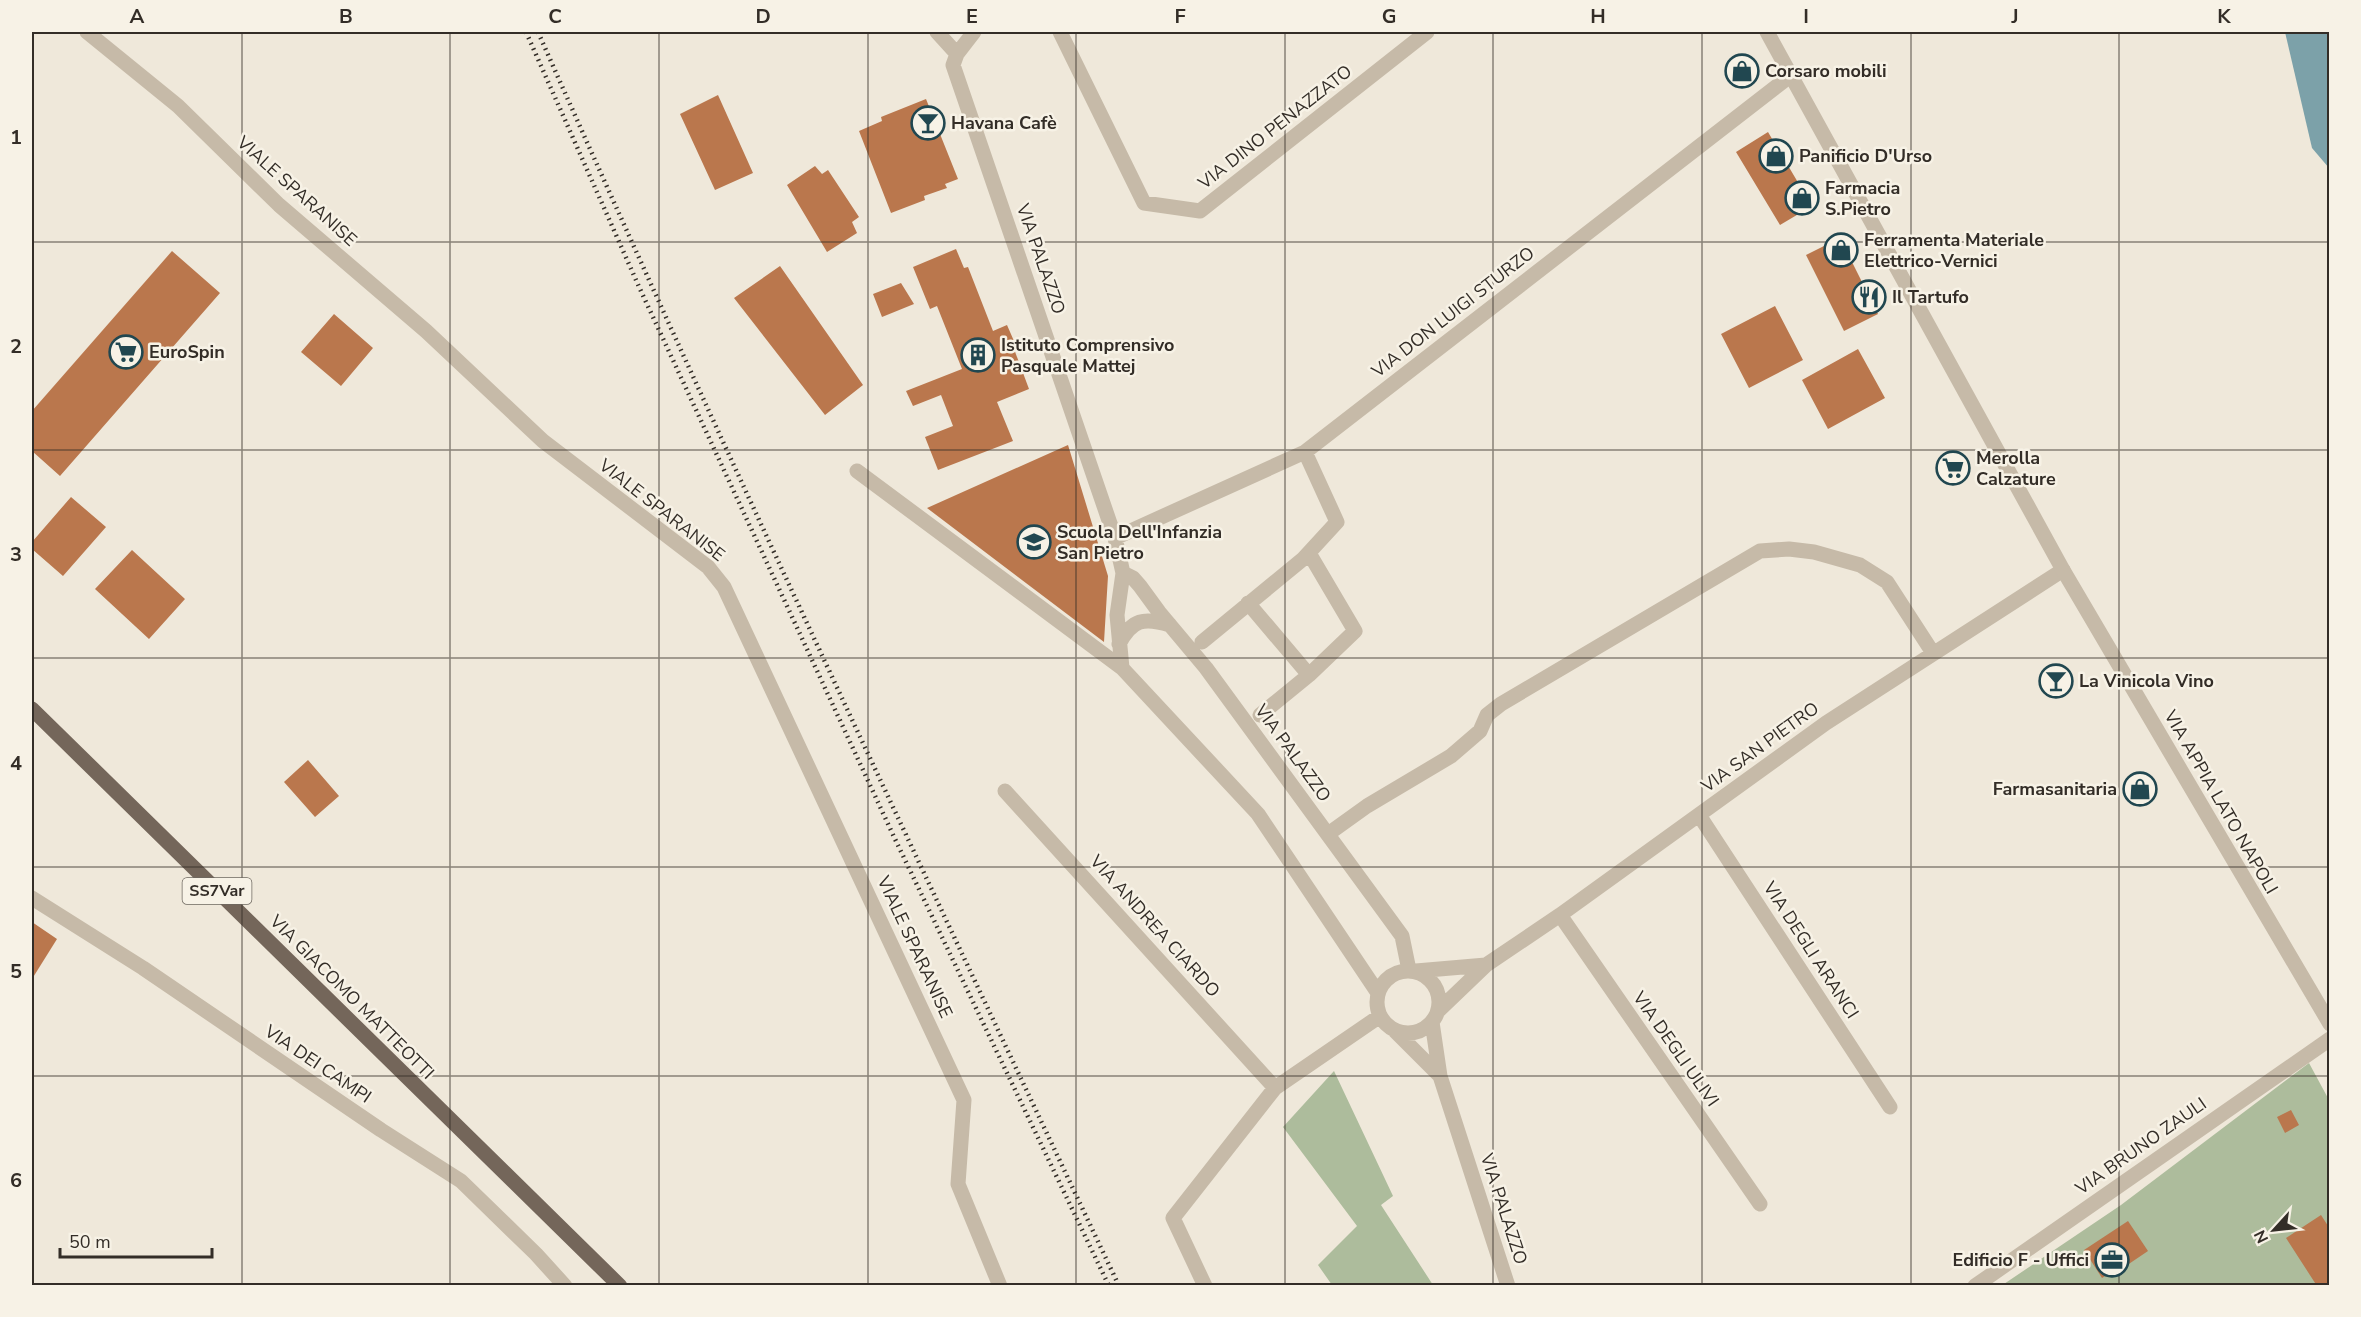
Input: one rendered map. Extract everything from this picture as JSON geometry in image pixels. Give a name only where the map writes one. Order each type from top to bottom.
[{"type":"main road","name":"VIA GIACOMO MATTEOTTI","points":[[32,710],[621,1286]]},
{"type":"street","name":"VIALE SPARANISE","points":[[87,32],[178,106],[279,205],[426,331],[543,441],[708,567],[724,587],[964,1100],[958,1184],[1000,1286]]},
{"type":"street","points":[[937,32],[957,54],[974,32]]},
{"type":"street","name":"VIA DINO PENAZZATO","points":[[1060,32],[1144,203],[1200,211],[1427,32]]},
{"type":"street","name":"VIA APPIA LATO NAPOLI","points":[[1767,32],[2062,570],[2330,1024]]},
{"type":"street","name":"VIA PALAZZO","points":[[957,54],[953,65],[1115,537],[1123,573],[1134,578],[1170,626],[1206,668],[1328,834],[1402,936],[1412,971]]},
{"type":"street","name":"VIA DON LUIGI STURZO","points":[[1115,537],[1305,452],[1790,76]]},
{"type":"street","points":[[1202,642],[1309,553],[1337,522],[1305,452]]},
{"type":"street","points":[[857,471],[1122,668],[1258,814],[1378,993]]},
{"type":"street","points":[[1328,834],[1367,806],[1451,756],[1480,731],[1487,715],[1501,704],[1760,551],[1789,549],[1814,552],[1860,565],[1887,582],[1933,653]]},
{"type":"street","points":[[1260,715],[1309,675],[1355,631],[1309,553]]},
{"type":"street","name":"VIA SAN PIETRO","points":[[1435,1016],[1486,965],[1560,915],[1826,723],[2062,570]]},
{"type":"street","points":[[1122,668],[1117,615],[1123,573]]},
{"type":"street","points":[[1248,603],[1309,675]]},
{"type":"street","points":[[1119,644],[1125,632],[1137,623],[1155,621],[1170,626]]},
{"type":"street","name":"VIA ANDREA CIARDO","points":[[1005,791],[1275,1088]]},
{"type":"street","name":"VIA DEGLI ARANCI","points":[[1699,814],[1890,1107]]},
{"type":"street","name":"VIA DEI CAMPI","points":[[32,898],[143,968],[460,1181],[536,1254],[565,1286]]},
{"type":"street","name":"VIA DEGLI ULIVI","points":[[1560,915],[1760,1204]]},
{"type":"street","name":"VIA SAN PIETRO","points":[[1412,971],[1486,965]]},
{"type":"street","points":[[1412,971],[1425,975],[1436,987],[1439,1001],[1435,1016],[1416,1032],[1407,1033],[1393,1029],[1380,1016],[1377,1000],[1378,993],[1386,979],[1397,972],[1412,971]]},
{"type":"street","points":[[1205,1286],[1173,1218],[1275,1088],[1380,1016]]},
{"type":"street","name":"VIA PALAZZO","points":[[1435,1016],[1440,1076],[1508,1286]]},
{"type":"street","name":"VIA PALAZZO","points":[[1393,1029],[1440,1076]]},
{"type":"street","name":"VIA BRUNO ZAULI","points":[[1975,1286],[2330,1039]]},
{"type":"green space","points":[[2309,1063],[2329,1100],[2329,1285],[2001,1286],[2121,1205]]},
{"type":"green space","points":[[1334,1071],[1393,1196],[1381,1205],[1433,1285],[1332,1285],[1318,1265],[1357,1226],[1283,1127]]},
{"type":"water","points":[[2285,32],[2329,32],[2329,168],[2312,148]]},
{"type":"building","points":[[718,95],[753,173],[715,190],[680,114]]},
{"type":"building","points":[[926,99],[958,179],[945,184],[947,188],[924,196],[925,200],[891,213],[859,131],[882,121],[881,117]]},
{"type":"building","points":[[1768,132],[1812,206],[1780,225],[1736,152]]},
{"type":"building","points":[[815,166],[822,174],[828,170],[859,217],[852,222],[857,233],[827,252],[787,185]]},
{"type":"building","points":[[1840,238],[1878,314],[1844,331],[1806,255]]},
{"type":"building","name":"Istituto Comprensivo Pasquale Mattej","points":[[956,249],[964,268],[968,267],[993,331],[1007,325],[1017,348],[1014,349],[1029,389],[997,402],[1013,441],[938,470],[925,437],[953,426],[941,395],[913,406],[906,391],[962,369],[937,306],[930,309],[913,267]]},
{"type":"building","name":"EuroSpin","points":[[172,251],[220,293],[60,476],[32,451],[32,411]]},
{"type":"building","points":[[780,266],[863,385],[825,415],[734,298]]},
{"type":"building","points":[[901,283],[914,304],[882,317],[873,294]]},
{"type":"building","points":[[1775,306],[1803,360],[1749,388],[1721,334]]},
{"type":"building","points":[[334,314],[373,348],[341,386],[301,352]]},
{"type":"building","points":[[1858,349],[1885,398],[1828,429],[1802,380]]},
{"type":"building","name":"Scuola Dell'Infanzia San Pietro","points":[[1068,445],[1108,576],[1104,642],[927,508]]},
{"type":"building","points":[[71,497],[106,527],[63,576],[32,549],[32,542]]},
{"type":"building","points":[[132,550],[185,599],[149,639],[95,589]]},
{"type":"building","points":[[308,760],[339,796],[315,817],[284,782]]},
{"type":"building","points":[[32,922],[57,939],[32,979]]},
{"type":"building","points":[[2291,1110],[2299,1125],[2285,1133],[2277,1117]]},
{"type":"building","points":[[2321,1215],[2330,1229],[2330,1286],[2317,1286],[2286,1238]]},
{"type":"building","name":"Edificio F - Uffici","points":[[2128,1221],[2148,1251],[2114,1274],[2112,1272],[2102,1278],[2084,1250]]},
{"type":"railway","points":[[526,32],[640,289],[895,839],[1109,1286]]},
{"type":"railway","points":[[538,32],[752,504],[1119,1286]]},
{"type":"place","name":"Corsaro mobili","points":[[1742,71]]},
{"type":"place","name":"Havana Cafè","points":[[928,123]]},
{"type":"place","name":"Panificio D'Urso","points":[[1776,156]]},
{"type":"place","name":"Farmacia S.Pietro","points":[[1802,198]]},
{"type":"place","name":"Ferramenta Materiale Elettrico-Vernici","points":[[1841,250]]},
{"type":"place","name":"Il Tartufo","points":[[1869,297]]},
{"type":"place","name":"EuroSpin","points":[[126,352]]},
{"type":"place","name":"Istituto Comprensivo Pasquale Mattej","points":[[978,355]]},
{"type":"place","name":"Merolla Calzature","points":[[1953,468]]},
{"type":"place","name":"Scuola Dell'Infanzia San Pietro","points":[[1034,542]]},
{"type":"place","name":"La Vinicola Vino","points":[[2056,681]]},
{"type":"place","name":"Farmasanitaria","points":[[2140,789]]},
{"type":"place","name":"Edificio F - Uffici","points":[[2112,1260]]}]
